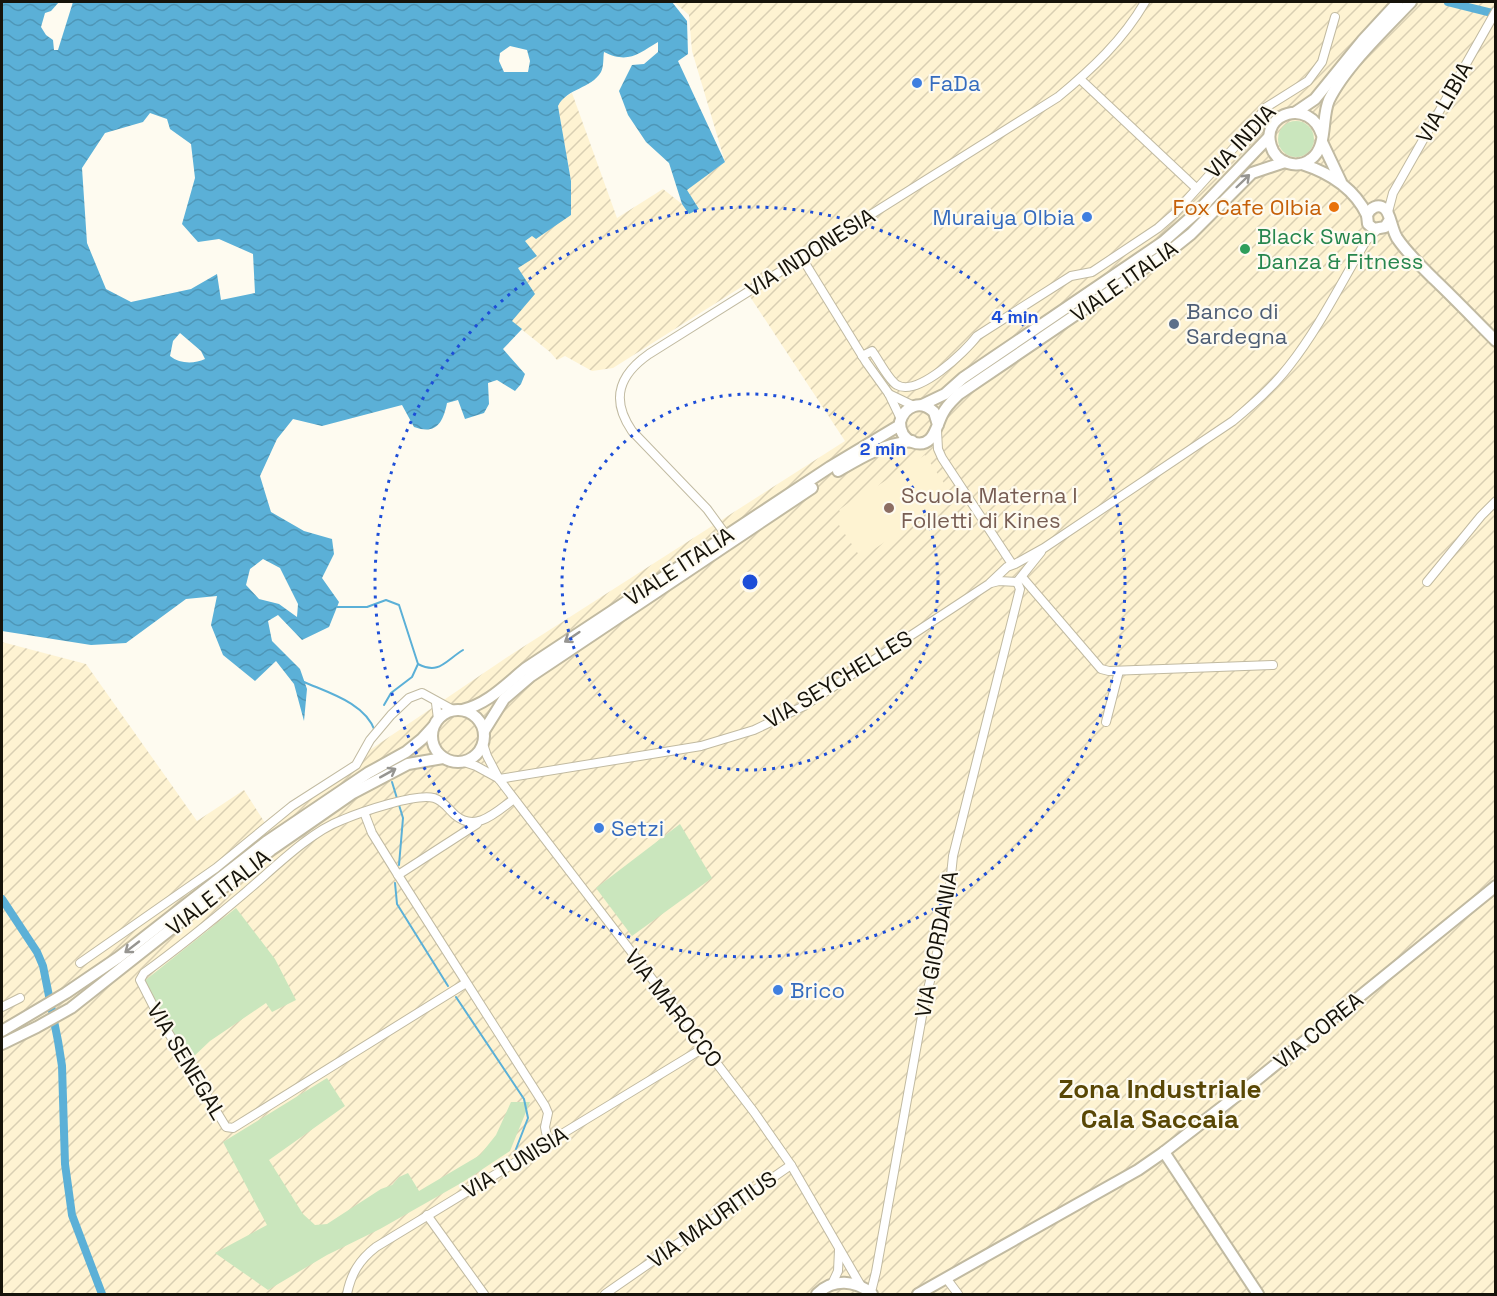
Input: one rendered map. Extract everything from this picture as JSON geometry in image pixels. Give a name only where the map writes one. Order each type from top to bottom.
[{"type":"main road","points":[[1406,3],[1363,40],[1315,99],[1296,112],[1286,114],[1277,120],[1269,137],[1271,147],[1276,156],[1285,162],[1302,164],[1319,170],[1341,183],[1378,218],[1413,258],[1496,341]]},
{"type":"main road","points":[[1302,164],[1318,153],[1326,110],[1335,89],[1406,3]]},
{"type":"main road","points":[[1296,112],[1312,118],[1319,125],[1322,138],[1341,183]]},
{"type":"main road","name":"VIALE ITALIA","points":[[918,405],[945,394],[963,378],[1163,242],[1210,198],[1269,137]]},
{"type":"main road","name":"VIALE ITALIA","points":[[937,428],[947,407],[959,394],[1171,250],[1191,234],[1251,173],[1285,162]]},
{"type":"main road","points":[[918,405],[934,412],[937,428],[931,439],[917,442],[904,436],[900,422],[904,412],[918,405]]},
{"type":"main road","name":"VIALE ITALIA","points":[[457,710],[483,703],[493,697],[526,668],[900,422]]},
{"type":"main road","name":"VIALE ITALIA","points":[[484,731],[504,699],[531,676],[833,473],[874,450],[899,442],[917,442]]},
{"type":"main road","points":[[457,710],[476,717],[484,731],[483,744],[476,756],[464,762],[449,761],[443,758],[433,744],[435,723],[457,710]]},
{"type":"main road","name":"VIALE ITALIA","points":[[2,1031],[66,993],[119,957],[266,842],[361,777],[406,752],[423,739],[435,723]]},
{"type":"main road","name":"VIALE ITALIA","points":[[2,1044],[71,1008],[271,850],[353,794],[408,764],[443,758]]},
{"type":"main road","name":"VIA COREA","points":[[918,1294],[1131,1174],[1164,1152],[1257,1080],[1496,886]]},
{"type":"main road","points":[[1164,1152],[1258,1294]]},
{"type":"main road","points":[[817,1294],[832,1284],[850,1283],[868,1291]]},
{"type":"street","name":"VIA INDONESIA","points":[[726,535],[707,509],[632,432],[621,411],[620,392],[629,370],[649,354],[1058,97],[1097,64],[1124,33],[1145,2]]},
{"type":"street","name":"VIA LIBIA","points":[[1378,218],[1496,11]]},
{"type":"street","name":"VIA INDIA","points":[[862,356],[872,351],[896,385],[908,388],[913,386],[941,371],[968,348],[977,336],[1071,276],[1092,272],[1158,228],[1174,214],[1250,130],[1264,108],[1308,81],[1322,62],[1335,17]]},
{"type":"street","points":[[1080,79],[1196,188]]},
{"type":"street","name":"VIA SEYCHELLES","points":[[499,779],[701,746],[754,730],[804,706],[989,584],[1010,566],[1044,548],[1211,438],[1260,399],[1289,366],[1305,343],[1378,218]]},
{"type":"street","points":[[802,258],[862,356],[889,394],[900,422]]},
{"type":"street","points":[[889,394],[918,405]]},
{"type":"street","points":[[937,428],[938,448],[942,458],[1008,555],[1010,566],[1021,568],[1016,579],[1035,593],[1101,669],[1119,671],[1273,665]]},
{"type":"street","points":[[917,442],[942,458]]},
{"type":"street","points":[[1427,582],[1496,501]]},
{"type":"street","name":"VIA SEYCHELLES","points":[[989,584],[1016,579],[1044,548]]},
{"type":"street","name":"VIA GIORDANIA","points":[[868,1291],[876,1272],[924,1005],[938,949],[950,885],[953,856],[1020,588],[1016,579],[1004,576],[1010,566]]},
{"type":"street","points":[[1017,599],[1035,593]]},
{"type":"street","points":[[1106,722],[1119,671]]},
{"type":"street","points":[[80,963],[203,878],[292,806],[356,765],[375,733],[410,698],[422,693],[436,703],[457,710]]},
{"type":"street","points":[[435,723],[436,703]]},
{"type":"street","name":"VIA MAROCCO","points":[[483,744],[499,779],[514,800],[754,1112],[791,1165],[868,1291]]},
{"type":"street","name":"VIA MAROCCO","points":[[464,762],[499,779]]},
{"type":"street","name":"VIA SENEGAL","points":[[466,983],[233,1128],[226,1127],[160,1019],[140,980],[144,973],[310,839],[340,820],[398,802],[423,797],[434,798],[443,803],[462,821],[469,823],[482,821]]},
{"type":"street","points":[[398,876],[514,800]]},
{"type":"street","points":[[364,812],[372,833],[398,876],[545,1106],[548,1113],[545,1127],[548,1142]]},
{"type":"street","points":[[2,1007],[20,998]]},
{"type":"street","name":"VIA TUNISIA","points":[[347,1294],[357,1265],[366,1255],[427,1215],[705,1047]]},
{"type":"street","name":"VIA MAURITIUS","points":[[604,1294],[791,1165]]},
{"type":"street","points":[[427,1215],[484,1294]]},
{"type":"street","points":[[832,1284],[840,1262],[838,1245]]},
{"type":"street","points":[[946,1278],[958,1294]]},
{"type":"shaded area","points":[[674,2],[1495,2],[1495,1294],[2,1294],[2,642],[86,664],[197,821],[244,790],[265,823],[269,818],[512,654],[845,441],[743,286],[613,368],[592,371],[565,356],[557,360],[511,321],[518,268],[525,241],[532,236],[571,181],[558,106],[562,99],[572,93],[617,218],[663,189],[682,204],[689,214],[699,208],[686,190],[725,162],[692,51],[689,15]]},
{"type":"shaded area","name":"Scuola Materna I Folletti di Kines","points":[[925,455],[950,492],[953,490],[956,494],[861,558],[837,522],[844,517],[839,510],[851,501],[855,506],[866,497],[865,494]]},
{"type":"green space","points":[[1296,121],[1309,126],[1314,139],[1309,152],[1296,157],[1283,152],[1278,139],[1283,126]]},
{"type":"green space","points":[[680,824],[712,878],[632,936],[596,888]]},
{"type":"green space","points":[[236,908],[275,959],[296,1000],[272,1012],[266,1003],[210,1041],[189,1061],[143,982]]},
{"type":"green space","points":[[327,1078],[345,1106],[269,1160],[303,1214],[315,1225],[327,1224],[408,1173],[419,1191],[480,1155],[496,1135],[511,1102],[530,1102],[510,1151],[463,1182],[380,1229],[327,1255],[268,1290],[215,1253],[267,1225],[223,1142]]},
{"type":"water","points":[[2,2],[59,2],[51,11],[45,13],[41,27],[53,40],[54,50],[58,50],[73,2],[672,2],[687,21],[688,54],[678,61],[725,162],[687,190],[699,209],[689,214],[682,204],[669,163],[646,142],[628,115],[619,91],[632,65],[644,64],[658,52],[658,42],[632,56],[612,56],[604,52],[602,70],[597,78],[567,95],[558,106],[571,181],[571,215],[536,239],[532,236],[525,241],[537,256],[518,268],[535,294],[512,321],[522,329],[503,349],[525,374],[521,384],[515,391],[497,380],[488,383],[489,404],[484,413],[465,419],[458,400],[447,403],[441,421],[433,428],[414,427],[402,405],[322,426],[293,419],[277,439],[260,476],[271,512],[304,531],[332,539],[334,554],[322,578],[339,602],[329,627],[302,640],[278,615],[268,621],[272,641],[300,669],[307,689],[304,721],[294,684],[276,661],[255,681],[223,655],[211,625],[217,596],[186,599],[126,643],[91,645],[2,631]],"holes":[[[510,46],[527,50],[530,61],[528,72],[504,72],[499,61],[500,53]],[[150,113],[167,119],[170,129],[191,144],[195,178],[182,224],[198,242],[219,239],[253,254],[255,293],[221,300],[217,274],[191,289],[131,302],[106,289],[87,243],[82,168],[105,133],[143,122]],[[180,333],[201,351],[205,359],[196,362],[174,359],[170,356],[173,341]],[[263,559],[280,568],[298,604],[297,617],[279,604],[259,599],[246,585],[250,569]]]},
{"type":"waterway","points":[[1448,2],[1496,14]]},
{"type":"waterway","points":[[337,607],[367,607],[386,600],[399,605],[418,664],[412,677],[391,693],[384,705]]},
{"type":"waterway","points":[[418,664],[431,668],[437,667],[463,650]]},
{"type":"waterway","points":[[304,682],[355,706],[370,721],[375,731]]},
{"type":"waterway","points":[[392,782],[403,818],[399,865]]},
{"type":"waterway","points":[[395,883],[397,904],[448,986]]},
{"type":"waterway","points":[[2,899],[37,952],[43,966],[62,1066],[65,1164],[72,1215],[102,1294]]},
{"type":"waterway","points":[[456,997],[524,1099],[528,1118],[516,1149]]},
{"type":"place","name":"FaDa","points":[[917,83]]},
{"type":"place","name":"Fox Cafe Olbia","points":[[1334,207]]},
{"type":"place","name":"Muraiya Olbia","points":[[1087,217]]},
{"type":"place","name":"Black Swan Danza & Fitness","points":[[1245,249]]},
{"type":"place","name":"Banco di Sardegna","points":[[1174,324]]},
{"type":"place","name":"Scuola Materna I Folletti di Kines","points":[[889,508]]},
{"type":"place","name":"Setzi","points":[[599,828]]},
{"type":"place","name":"Brico","points":[[778,990]]},
{"type":"district","name":"Zona Industriale Cala Saccaia","points":[[1160,1104]]}]
